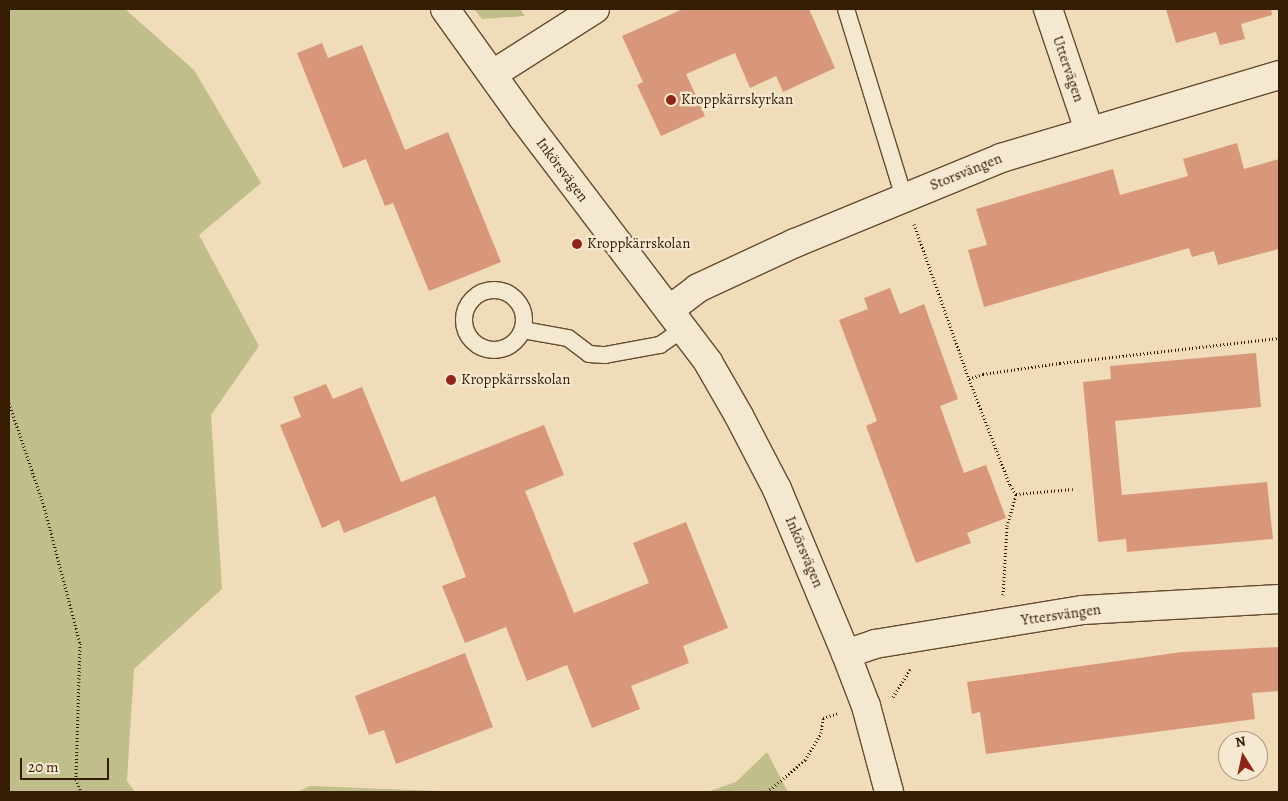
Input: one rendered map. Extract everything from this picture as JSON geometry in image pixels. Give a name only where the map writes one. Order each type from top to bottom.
[{"type":"street","name":"Inkörsvägen","points":[[445,9],[523,118],[676,319],[712,370],[777,489],[866,706],[889,792]]},
{"type":"street","points":[[493,74],[595,9]]},
{"type":"street","name":"Uttervägen","points":[[1048,9],[1089,130]]},
{"type":"street","name":"Storsvängen","points":[[676,319],[698,288],[904,197],[1001,158],[1089,130],[1279,75]]},
{"type":"street","name":"Yttersvängen","points":[[846,654],[875,644],[1083,610],[1279,599]]},
{"type":"lane","points":[[846,9],[904,197]]},
{"type":"lane","points":[[522,330],[568,338],[589,354],[605,355],[660,345],[676,319]]},
{"type":"path","points":[[904,197],[969,378],[1010,486],[1016,494]]},
{"type":"path","points":[[969,378],[992,372],[1279,338]]},
{"type":"path","points":[[9,404],[44,506],[80,643],[76,779],[82,792]]},
{"type":"path","points":[[1016,494],[1073,489]]},
{"type":"path","points":[[1005,622],[1003,603],[1007,526],[1016,494]]},
{"type":"path","points":[[836,704],[841,721]]},
{"type":"shaded area","points":[[9,9],[125,9],[194,70],[261,183],[199,235],[259,346],[211,415],[222,589],[134,669],[127,781],[135,792],[9,792]]},
{"type":"shaded area","points":[[474,9],[520,9],[525,16],[482,19]]},
{"type":"shaded area","points":[[767,752],[788,792],[707,792],[736,782]]},
{"type":"shaded area","points":[[310,786],[465,792],[297,792]]},
{"type":"building","points":[[683,9],[809,9],[835,68],[783,92],[776,76],[750,88],[735,53],[686,74],[705,116],[661,136],[637,85],[643,82],[622,36]]},
{"type":"building","points":[[1166,9],[1271,9],[1272,15],[1241,24],[1245,39],[1220,45],[1216,32],[1176,43]]},
{"type":"building","points":[[322,43],[328,58],[362,45],[405,150],[448,132],[501,262],[429,291],[393,203],[385,206],[366,159],[343,168],[297,53]]},
{"type":"building","points":[[1237,143],[1244,169],[1279,159],[1279,249],[1218,265],[1214,251],[1192,257],[1189,248],[984,307],[968,250],[987,245],[976,209],[1113,169],[1120,195],[1188,176],[1183,159]]},
{"type":"building","points":[[890,288],[900,314],[924,304],[958,399],[940,406],[964,473],[986,465],[1006,518],[967,533],[971,543],[916,563],[866,426],[877,421],[839,320],[868,309],[864,298]]},
{"type":"building","points":[[1256,353],[1261,407],[1115,421],[1122,495],[1267,482],[1273,539],[1127,552],[1126,539],[1098,542],[1083,382],[1111,379],[1110,366]]},
{"type":"building","points":[[326,384],[333,399],[362,387],[401,482],[544,425],[564,475],[525,491],[574,613],[649,583],[633,543],[686,522],[728,628],[683,646],[689,663],[631,686],[640,709],[592,728],[567,665],[527,681],[506,627],[465,643],[442,586],[466,577],[435,496],[344,533],[339,520],[322,528],[280,425],[301,417],[293,397]]},
{"type":"building","points":[[1279,647],[1279,691],[1252,693],[1255,719],[986,754],[980,712],[972,714],[967,682],[1182,652]]},
{"type":"building","points":[[465,653],[493,727],[396,764],[384,730],[369,735],[355,696]]},
{"type":"place","name":"Kroppkärrskyrkan","points":[[671,100]]},
{"type":"place","name":"Kroppkärrskolan","points":[[577,244]]},
{"type":"place","name":"Kroppkärrsskolan","points":[[451,380]]}]
